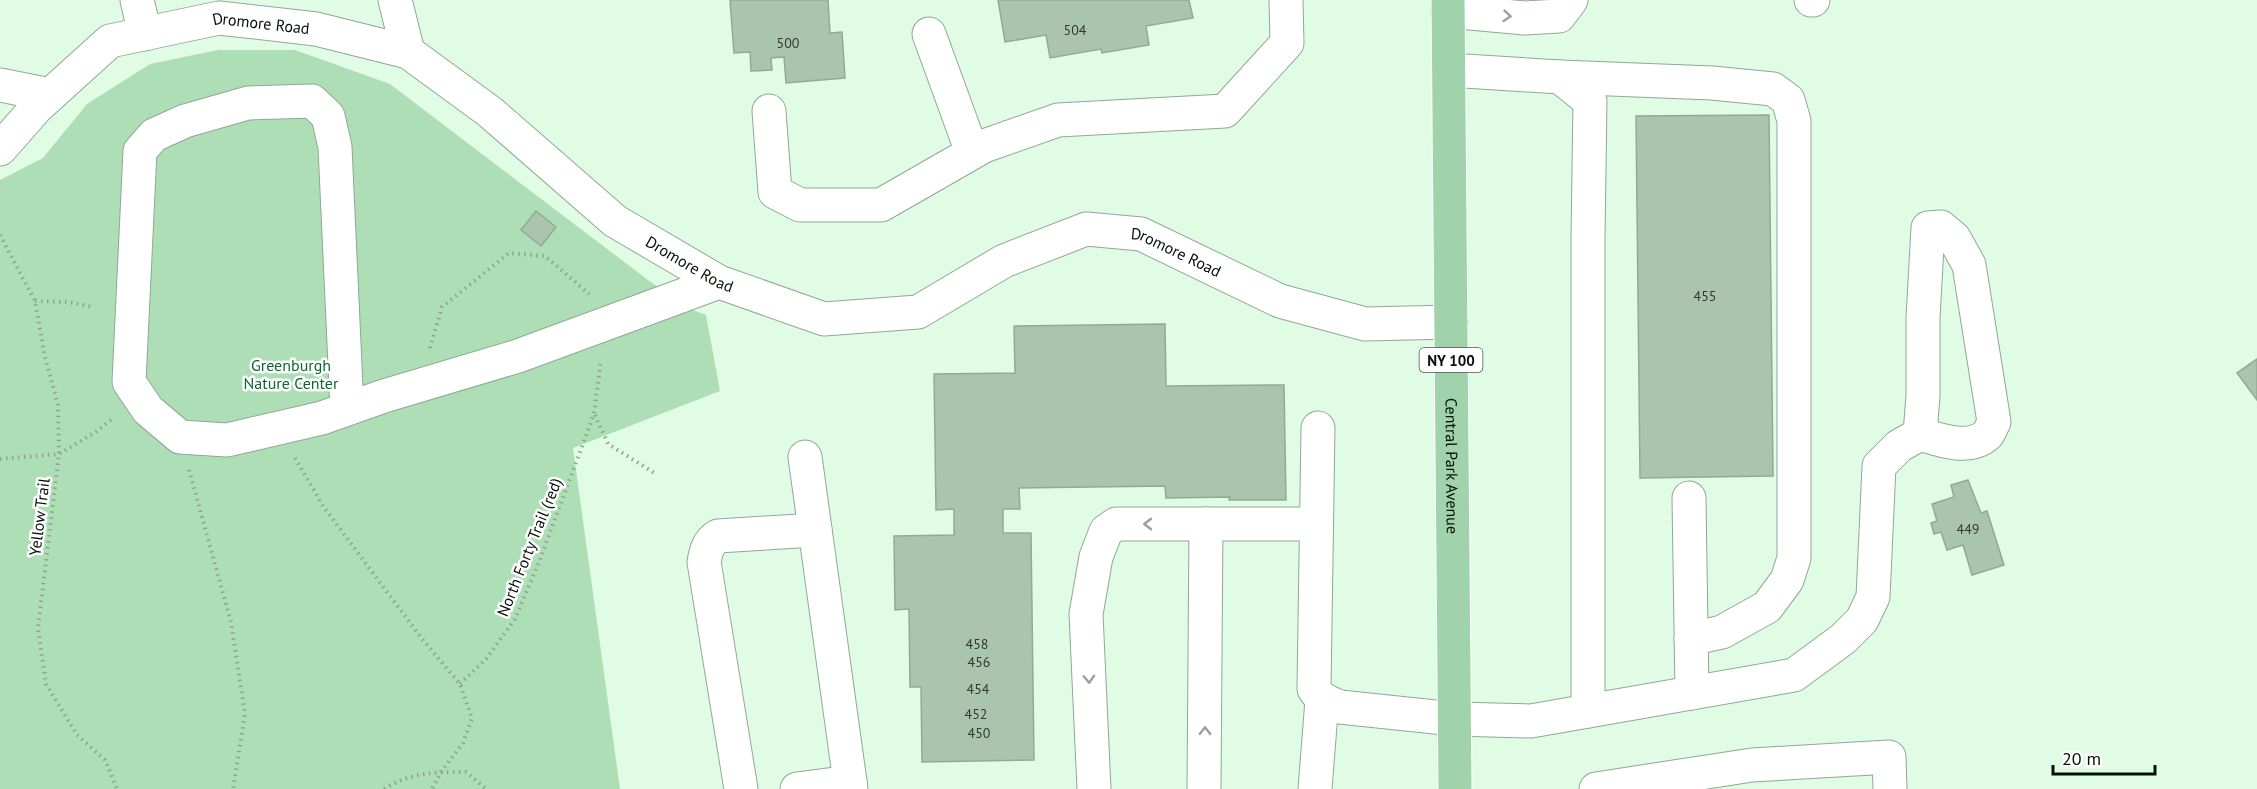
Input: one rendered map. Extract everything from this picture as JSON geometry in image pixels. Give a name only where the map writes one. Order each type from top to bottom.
[{"type":"main road","name":"Central Park Avenue","points":[[1448,5],[1454,719],[1458,787]]},
{"type":"street","points":[[136,0],[145,34]]},
{"type":"street","points":[[395,0],[408,52]]},
{"type":"street","points":[[769,111],[776,192],[800,205],[881,206],[984,146],[1058,120],[1225,111],[1287,43],[1286,0]]},
{"type":"street","points":[[1448,5],[1525,18],[1558,16],[1570,0]]},
{"type":"street","name":"Dromore Road","points":[[0,149],[50,95],[110,41],[219,18],[316,29],[408,52],[490,112],[615,221],[719,282],[824,319],[918,312],[1004,261],[1086,229],[1141,234],[1280,301],[1365,324],[1451,322]]},
{"type":"street","points":[[929,34],[972,152]]},
{"type":"street","points":[[1449,70],[1712,83],[1773,89],[1788,100],[1794,121],[1794,558],[1787,580],[1767,607],[1722,632],[1691,639]]},
{"type":"street","points":[[1560,77],[1590,101],[1588,711]]},
{"type":"street","points":[[0,85],[50,95]]},
{"type":"street","points":[[347,409],[335,147],[328,116],[312,101],[248,103],[185,121],[154,135],[140,151],[129,382],[133,412],[180,437],[227,441],[322,418],[518,356],[719,282]]},
{"type":"street","points":[[1318,428],[1314,689],[1322,700],[1340,707],[1454,719],[1531,721],[1794,675],[1843,639],[1862,620],[1873,597],[1879,466],[1899,446],[1920,434],[1951,443],[1975,441],[1988,434],[1994,422],[1969,265],[1954,238],[1941,227],[1928,228],[1920,434]]},
{"type":"street","points":[[797,789],[850,786],[805,458]]},
{"type":"street","points":[[1689,498],[1692,693]]},
{"type":"street","points":[[1094,789],[1086,614],[1096,557],[1102,538],[1110,526],[1116,524],[1316,524]]},
{"type":"street","points":[[1204,789],[1206,524]]},
{"type":"street","points":[[741,789],[704,562],[706,550],[712,539],[718,536],[815,530]]},
{"type":"street","points":[[1315,789],[1322,700]]},
{"type":"street","points":[[1596,789],[1752,765],[1889,757],[1890,789]]},
{"type":"path","name":"Yellow Trail","points":[[0,235],[35,302],[45,357],[58,405],[59,454],[38,628],[46,684],[77,735],[105,760],[117,789]]},
{"type":"path","points":[[424,384],[430,344],[441,307],[509,253],[545,256],[590,295],[606,324]]},
{"type":"path","points":[[35,302],[69,302],[92,307]]},
{"type":"path","name":"North Forty Trail (red)","points":[[460,684],[486,659],[515,619],[540,562],[594,414],[606,324]]},
{"type":"path","points":[[0,459],[59,454],[133,412]]},
{"type":"path","points":[[594,414],[609,444],[656,474]]},
{"type":"path","points":[[278,429],[323,506],[422,639],[460,684],[472,718],[463,743],[441,772],[432,789]]},
{"type":"path","points":[[180,437],[231,622],[245,714],[233,789]]},
{"type":"path","points":[[384,789],[404,777],[441,772],[466,772],[486,789]]},
{"type":"green space","name":"Greenburgh Nature Center","points":[[218,50],[295,50],[390,84],[648,280],[693,310],[706,315],[720,391],[573,448],[620,789],[0,789],[0,180],[43,158],[87,104],[150,64]]},
{"type":"building","points":[[730,0],[828,0],[830,33],[842,32],[845,78],[786,83],[784,57],[771,58],[772,70],[751,71],[750,52],[734,53]]},
{"type":"building","points":[[998,0],[1189,0],[1193,18],[1146,26],[1149,45],[1102,53],[1101,49],[1050,58],[1046,35],[1005,42]]},
{"type":"building","points":[[1769,115],[1773,476],[1640,478],[1636,116]]},
{"type":"building","points":[[536,211],[556,227],[541,246],[521,230]]},
{"type":"building","points":[[1165,324],[1166,386],[1284,385],[1286,500],[1229,500],[1230,497],[1166,498],[1165,486],[1019,488],[1020,509],[1003,509],[1003,533],[1031,533],[1034,760],[922,762],[921,687],[910,687],[909,609],[895,610],[894,536],[954,535],[954,509],[936,510],[934,374],[1015,373],[1014,326]]},
{"type":"building","points":[[2257,359],[2257,400],[2237,373]]},
{"type":"building","points":[[1968,480],[1981,513],[1987,511],[2004,565],[1972,575],[1963,545],[1947,550],[1941,532],[1934,534],[1931,523],[1937,521],[1932,504],[1954,497],[1951,485]]}]
